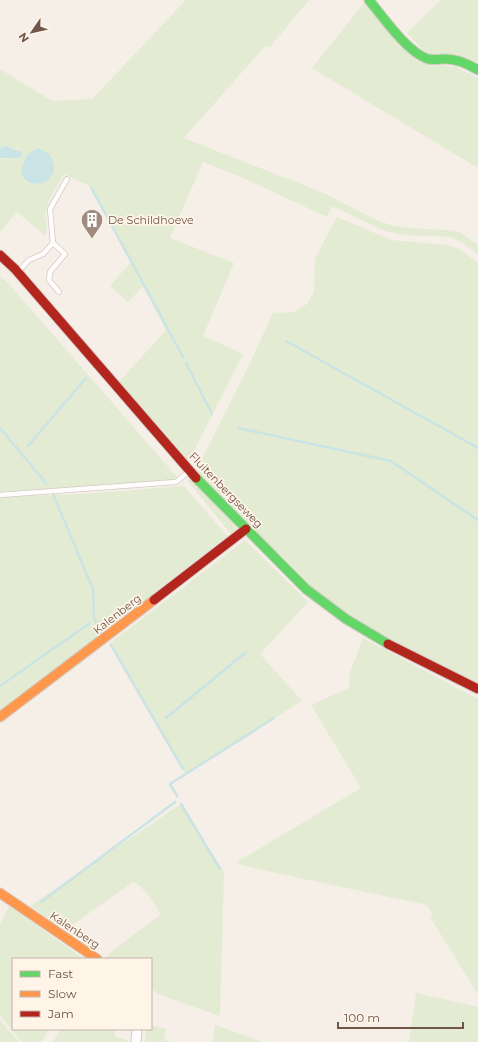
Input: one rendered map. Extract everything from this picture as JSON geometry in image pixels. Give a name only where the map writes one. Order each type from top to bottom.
[{"type":"street","points":[[369,0],[409,47],[422,57],[429,59],[452,59],[465,63],[478,70]]},
{"type":"street","name":"Fluitenbergseweg","points":[[0,255],[18,272],[190,470],[298,582],[335,612],[379,638],[478,689]]},
{"type":"street","name":"Kalenberg","points":[[0,717],[246,529]]},
{"type":"street","name":"Kalenberg","points":[[0,893],[96,958]]},
{"type":"street","points":[[136,1042],[137,1030]]},
{"type":"lane","points":[[59,292],[48,280],[50,272],[65,254],[53,243],[50,209],[67,179]]},
{"type":"lane","points":[[18,272],[29,260],[43,254],[53,243]]},
{"type":"lane","points":[[0,495],[176,482],[190,470]]},
{"type":"green space","points":[[186,0],[309,0],[270,47],[266,45],[184,138],[326,194],[376,220],[394,226],[460,232],[478,245],[478,255],[460,241],[450,237],[405,235],[385,231],[332,206],[327,217],[239,176],[203,162],[170,238],[234,263],[203,336],[243,354],[188,463],[119,382],[166,330],[143,286],[128,302],[110,286],[131,262],[88,185],[64,174],[47,206],[47,229],[45,236],[17,212],[0,232],[0,158],[8,159],[21,152],[11,147],[0,148],[0,69],[52,101],[92,99]],"holes":[[[31,151],[53,165],[53,175],[45,182],[23,164],[25,158]]]},
{"type":"green space","points":[[441,0],[478,0],[478,64],[432,54],[423,50],[407,33]]},
{"type":"green space","points":[[364,3],[408,53],[417,61],[456,67],[478,78],[478,168],[312,68]]},
{"type":"green space","points":[[337,217],[391,240],[447,245],[459,249],[478,263],[478,685],[360,623],[321,596],[197,472],[199,465],[250,363],[273,313],[294,312],[307,304],[314,292],[315,258]]},
{"type":"green space","points":[[0,276],[7,282],[177,477],[167,481],[0,492]]},
{"type":"green space","points":[[192,479],[235,525],[236,531],[234,535],[230,533],[187,480]]},
{"type":"green space","points":[[184,486],[227,536],[0,712],[0,497],[84,494]]},
{"type":"green space","points":[[245,540],[308,602],[260,654],[302,701],[185,773],[109,644]]},
{"type":"green space","points":[[363,638],[478,699],[478,994],[430,917],[433,915],[427,905],[235,863],[361,788],[311,705],[349,688],[350,673]]},
{"type":"green space","points":[[181,804],[224,872],[220,1016],[160,995],[152,990],[152,958],[105,958],[161,914],[141,887],[137,884],[133,882],[65,930],[30,906]]},
{"type":"green space","points":[[9,906],[83,958],[12,958],[12,1030],[48,1030],[41,1042],[22,1042],[0,1016],[0,924]]},
{"type":"green space","points":[[416,993],[478,1007],[478,1042],[409,1042]]},
{"type":"green space","points":[[0,1020],[19,1042],[0,1042]]},
{"type":"green space","points":[[152,1025],[166,1029],[164,1040],[171,1042],[145,1042],[146,1030],[152,1030]]},
{"type":"green space","points":[[215,1025],[263,1042],[213,1042]]},
{"type":"green space","points":[[60,1030],[115,1030],[115,1036],[131,1042],[53,1042]]},
{"type":"water","points":[[6,146],[21,152],[21,158],[0,158],[0,148]]},
{"type":"water","points":[[39,148],[49,154],[54,164],[53,173],[50,179],[36,184],[29,182],[24,178],[21,170],[28,155]]},
{"type":"waterway","points":[[92,189],[183,357]]},
{"type":"waterway","points":[[286,341],[478,448]]},
{"type":"waterway","points":[[186,363],[212,414]]},
{"type":"waterway","points":[[28,446],[86,378]]},
{"type":"waterway","points":[[0,428],[46,483]]},
{"type":"waterway","points":[[238,428],[391,461],[478,520]]},
{"type":"waterway","points":[[53,494],[93,589],[94,617],[100,633]]},
{"type":"waterway","points":[[0,686],[90,623]]},
{"type":"waterway","points":[[111,645],[183,769]]},
{"type":"waterway","points":[[166,718],[245,653]]},
{"type":"waterway","points":[[177,796],[170,784],[274,718]]},
{"type":"waterway","points":[[41,902],[175,802]]},
{"type":"waterway","points":[[181,804],[220,869]]},
{"type":"traffic: fast","points":[[369,0],[388,24],[412,50],[428,59],[450,59],[467,64],[478,70]]},
{"type":"traffic: fast","points":[[196,478],[306,589],[346,619],[388,644]]},
{"type":"traffic: slow","points":[[0,717],[154,600]]},
{"type":"traffic: slow","points":[[0,893],[96,958]]},
{"type":"traffic: jam","points":[[0,255],[15,269],[196,478]]},
{"type":"traffic: jam","points":[[154,600],[246,529]]},
{"type":"traffic: jam","points":[[388,644],[478,689]]},
{"type":"place","name":"De Schildhoeve","points":[[92,240]]}]
